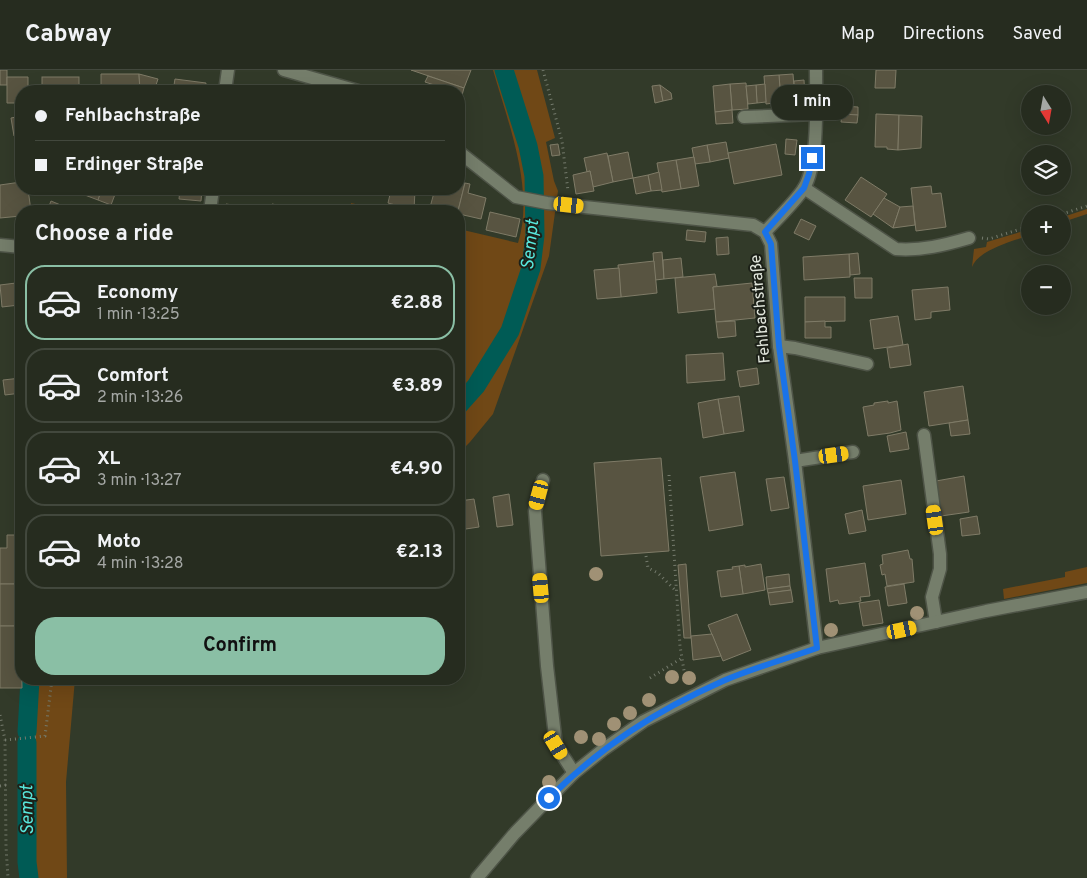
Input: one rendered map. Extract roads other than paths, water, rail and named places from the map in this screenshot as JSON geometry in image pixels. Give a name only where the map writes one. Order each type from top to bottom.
[{"type":"street","points":[[226,85],[228,70]]},
{"type":"street","points":[[284,70],[337,85]]},
{"type":"street","points":[[765,232],[804,188],[809,174],[815,141],[816,70]]},
{"type":"street","points":[[744,117],[815,114]]},
{"type":"street","name":"Fehlbachstraße","points":[[465,157],[516,197],[548,203],[753,225],[765,232],[771,244],[779,346],[795,461],[817,648]]},
{"type":"street","points":[[804,188],[896,249],[909,250],[938,247],[969,238]]},
{"type":"street","points":[[0,245],[15,246]]},
{"type":"street","points":[[779,346],[867,364]]},
{"type":"street","points":[[924,435],[940,554],[940,569],[932,596],[936,622]]},
{"type":"street","points":[[795,461],[854,452]]},
{"type":"street","points":[[543,480],[535,511],[547,666],[556,745],[574,773]]},
{"type":"street","points":[[477,878],[515,833],[574,773],[604,749],[644,721],[725,680],[817,648],[1087,592]]},
{"type":"waterway","name":"Sempt","points":[[465,398],[476,386],[510,331],[531,268],[535,235],[534,176],[528,146],[504,70]]},
{"type":"waterway","name":"Sempt","points":[[27,732],[30,685]]},
{"type":"waterway","name":"Sempt","points":[[27,742],[27,862],[29,878]]}]
